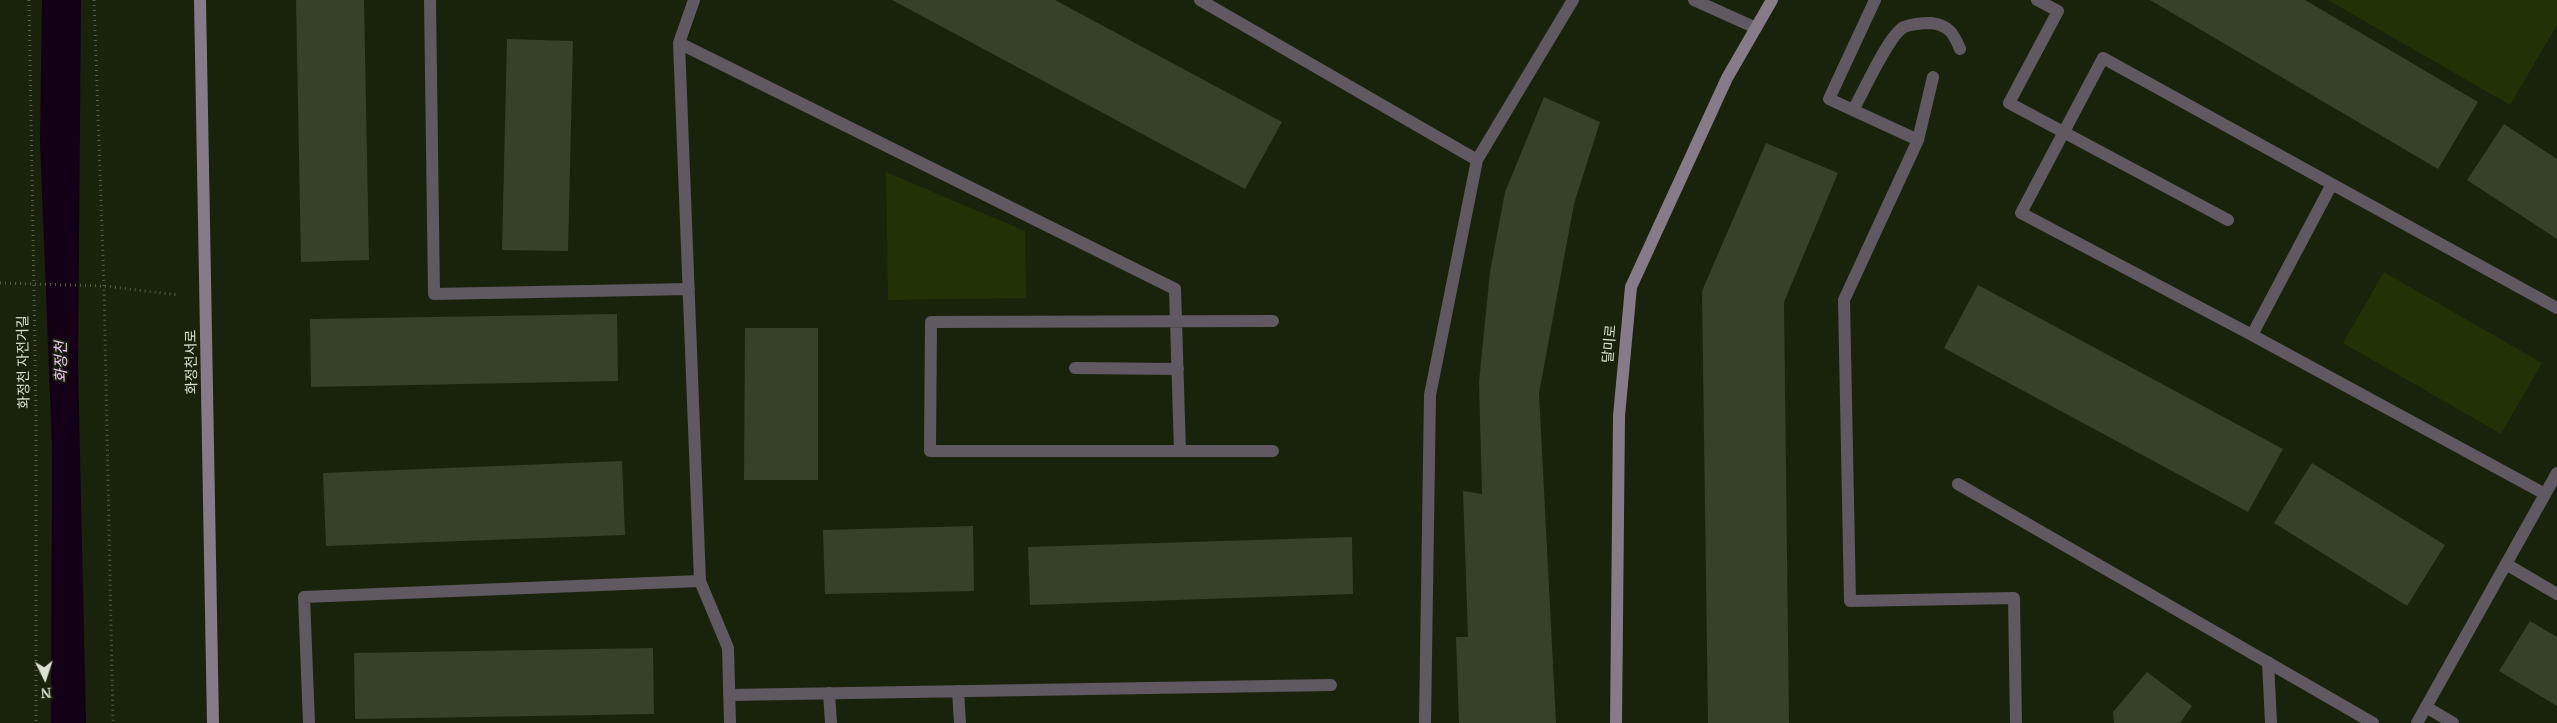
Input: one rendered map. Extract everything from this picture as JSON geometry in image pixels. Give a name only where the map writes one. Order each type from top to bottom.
[{"type":"street","name":"화정천서로","points":[[200,0],[213,723]]},
{"type":"street","name":"달미로","points":[[1616,723],[1619,416],[1631,287],[1727,78],[1772,0]]},
{"type":"lane","points":[[430,0],[434,294],[689,289]]},
{"type":"lane","points":[[694,0],[680,43],[700,581],[728,648],[730,723]]},
{"type":"lane","points":[[1200,0],[1477,160]]},
{"type":"lane","points":[[1425,722],[1430,395],[1477,160],[1574,0]]},
{"type":"lane","points":[[1694,0],[1756,28]]},
{"type":"lane","points":[[1875,0],[1829,99],[1918,140]]},
{"type":"lane","points":[[2037,0],[2058,11],[2008,103],[2228,220]]},
{"type":"lane","points":[[1853,110],[1893,37],[1903,28],[1930,23],[1946,26],[1955,35],[1960,49]]},
{"type":"lane","points":[[680,43],[1174,289],[1180,451]]},
{"type":"lane","points":[[2545,494],[2252,335],[2021,213],[2103,58],[2557,308]]},
{"type":"lane","points":[[1933,76],[1918,140],[1844,300],[1850,601],[2014,598],[2016,723]]},
{"type":"lane","points":[[2252,335],[2332,184]]},
{"type":"lane","points":[[1273,321],[930,322],[930,451],[1273,451]]},
{"type":"lane","points":[[1075,368],[1178,369]]},
{"type":"lane","points":[[2417,723],[2557,473]]},
{"type":"lane","points":[[1958,484],[2373,723]]},
{"type":"lane","points":[[2506,564],[2557,594]]},
{"type":"lane","points":[[309,723],[304,597],[700,581]]},
{"type":"lane","points":[[2268,662],[2271,723]]},
{"type":"lane","points":[[729,695],[1331,685]]},
{"type":"lane","points":[[958,691],[960,723]]},
{"type":"lane","points":[[830,693],[831,723]]},
{"type":"lane","points":[[2426,707],[2454,723]]},
{"type":"path","name":"화정천 자전거길","points":[[29,0],[34,284],[36,723]]},
{"type":"path","points":[[94,0],[104,286],[113,723]]},
{"type":"path","points":[[0,283],[104,286],[206,298]]},
{"type":"green space","points":[[2328,0],[2557,0],[2557,25],[2510,105]]},
{"type":"green space","points":[[886,172],[1025,231],[1026,298],[888,300]]},
{"type":"green space","points":[[2384,272],[2542,363],[2501,434],[2343,343]]},
{"type":"water","name":"화정천","points":[[42,0],[81,0],[78,366],[86,723],[51,723],[52,447],[40,141]]},
{"type":"building","points":[[296,0],[364,0],[369,260],[301,262]]},
{"type":"building","points":[[892,0],[1055,0],[1282,122],[1245,189]]},
{"type":"building","points":[[2150,0],[2305,0],[2478,102],[2438,169]]},
{"type":"building","points":[[507,39],[573,41],[568,251],[502,250]]},
{"type":"building","points":[[1544,97],[1600,122],[1574,204],[1539,393],[1556,723],[1459,723],[1456,637],[1468,637],[1463,491],[1482,494],[1479,382],[1490,272],[1505,192]]},
{"type":"building","points":[[2504,124],[2557,159],[2557,239],[2467,180]]},
{"type":"building","points":[[1766,143],[1838,173],[1784,302],[1789,723],[1708,723],[1702,291]]},
{"type":"building","points":[[1978,285],[2283,449],[2248,512],[1944,348]]},
{"type":"building","points":[[617,314],[618,381],[311,387],[310,319]]},
{"type":"building","points":[[745,328],[818,328],[818,480],[744,480]]},
{"type":"building","points":[[622,461],[625,535],[326,546],[323,473]]},
{"type":"building","points":[[2312,463],[2445,545],[2407,606],[2274,523]]},
{"type":"building","points":[[973,526],[974,591],[825,594],[823,530]]},
{"type":"building","points":[[1352,537],[1353,594],[1030,605],[1028,547]]},
{"type":"building","points":[[2530,621],[2557,637],[2557,706],[2499,671]]},
{"type":"building","points":[[653,648],[654,714],[355,719],[354,653]]},
{"type":"building","points":[[2147,672],[2192,706],[2180,723],[2114,723],[2113,712]]}]
